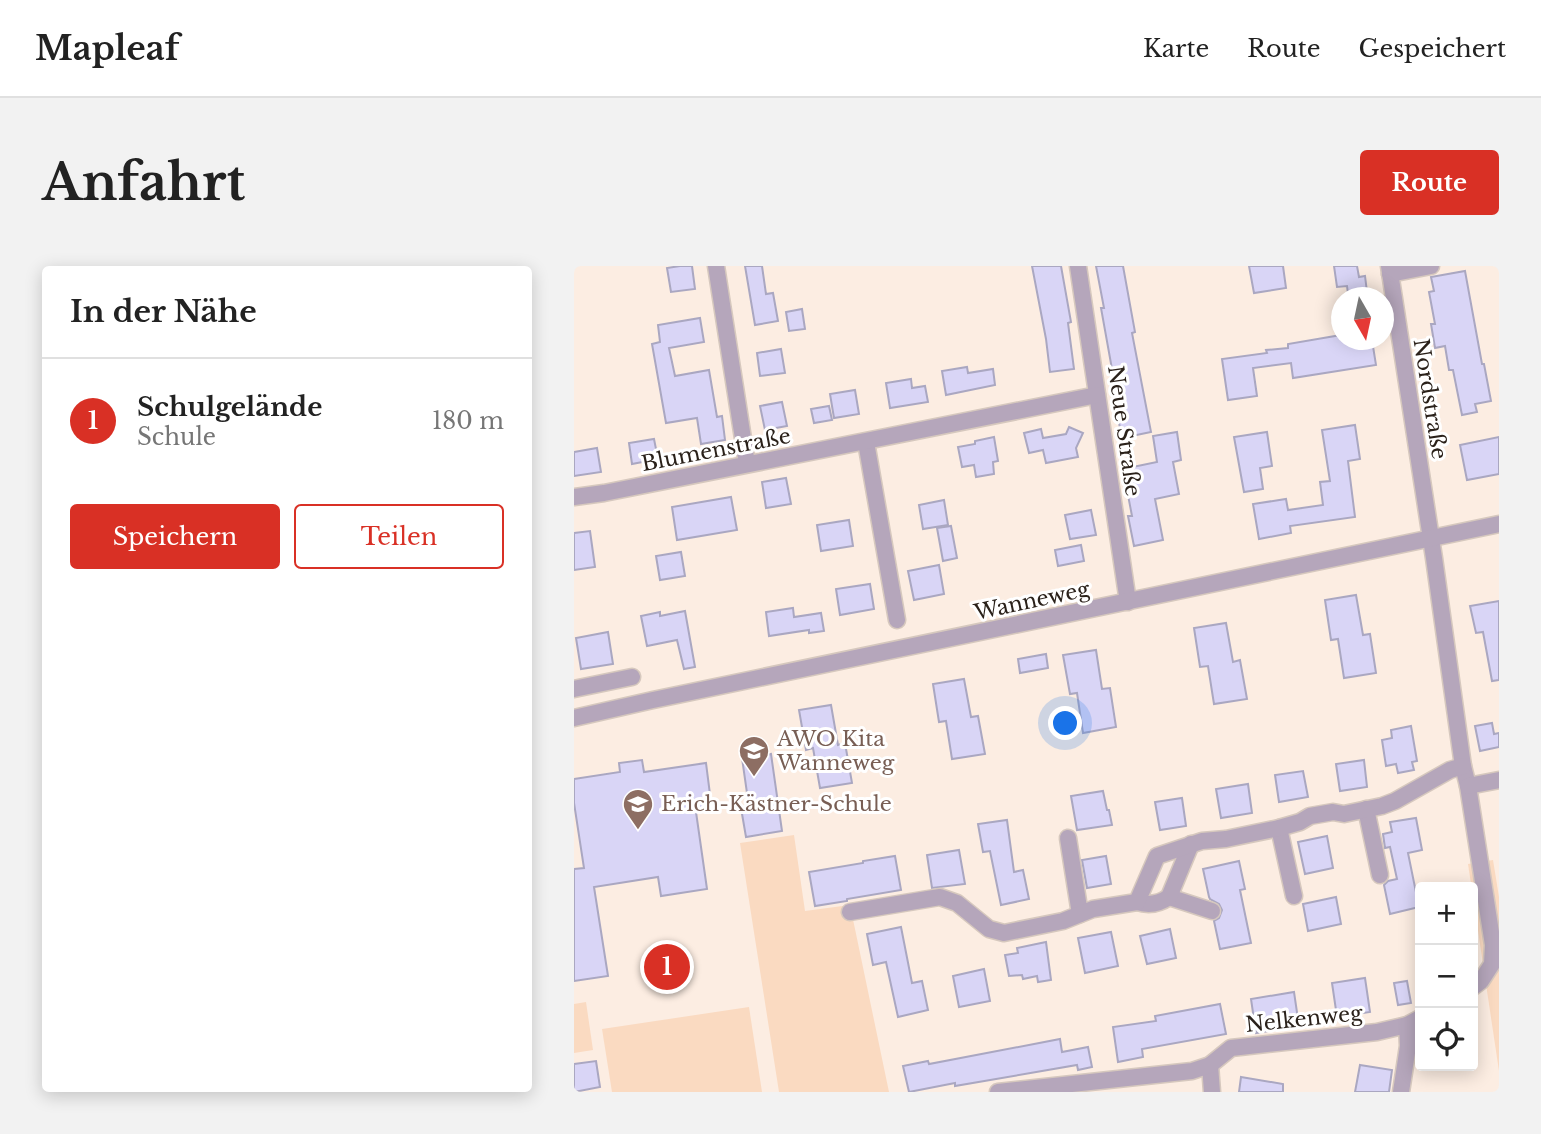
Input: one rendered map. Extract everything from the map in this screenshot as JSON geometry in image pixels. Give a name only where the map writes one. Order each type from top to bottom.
[{"type":"street","points":[[716,266],[747,464]]},
{"type":"street","name":"Neue Straße","points":[[1079,266],[1128,602]]},
{"type":"street","points":[[1390,270],[1431,266]]},
{"type":"street","name":"Nordstraße","points":[[1390,270],[1463,766],[1493,945],[1492,964],[1478,983]]},
{"type":"street","name":"Blumenstraße","points":[[574,497],[1097,395]]},
{"type":"street","points":[[866,442],[897,620]]},
{"type":"street","name":"Wanneweg","points":[[574,718],[1499,524]]},
{"type":"street","points":[[574,689],[632,677]]},
{"type":"street","points":[[1138,902],[1157,856],[1191,844],[1279,828],[1310,816],[1333,812],[1344,814],[1395,801],[1450,770],[1463,766]]},
{"type":"street","points":[[1468,786],[1499,780]]},
{"type":"street","points":[[1366,809],[1380,875]]},
{"type":"street","points":[[1279,828],[1294,896]]},
{"type":"street","points":[[1068,838],[1080,914]]},
{"type":"street","points":[[850,912],[940,897],[957,903],[989,929],[1004,933],[1063,920],[1093,909],[1138,902],[1146,905],[1169,897],[1191,844]]},
{"type":"street","points":[[1169,897],[1212,911]]},
{"type":"street","name":"Nelkenweg","points":[[998,1092],[1192,1071],[1210,1065],[1231,1048],[1377,1032],[1414,1021]]},
{"type":"street","name":"Nelkenweg","points":[[1401,1092],[1414,1021]]},
{"type":"street","points":[[1210,1065],[1212,1092]]},
{"type":"shaded area","points":[[794,835],[805,911],[850,905],[889,1092],[779,1092],[740,843]]},
{"type":"shaded area","points":[[1493,860],[1499,897],[1499,1071],[1478,931],[1478,882],[1471,882],[1468,864]]},
{"type":"shaded area","points":[[586,1002],[593,1050],[574,1053],[574,1004]]},
{"type":"shaded area","points":[[749,1007],[762,1092],[612,1092],[602,1029]]},
{"type":"building","points":[[692,266],[695,289],[671,292],[667,268]]},
{"type":"building","points":[[745,266],[762,266],[766,294],[773,293],[778,321],[755,325]]},
{"type":"building","points":[[1032,266],[1061,266],[1071,322],[1068,323],[1074,369],[1050,372]]},
{"type":"building","points":[[1096,266],[1123,266],[1135,332],[1132,333],[1151,432],[1122,438]]},
{"type":"building","points":[[1249,266],[1283,266],[1286,288],[1254,293]]},
{"type":"building","points":[[1334,266],[1357,266],[1359,277],[1365,276],[1366,287],[1337,287]]},
{"type":"building","points":[[1465,271],[1491,401],[1475,404],[1477,412],[1462,415],[1445,346],[1435,348],[1431,324],[1435,324],[1429,292],[1434,291],[1431,277]]},
{"type":"building","points":[[802,309],[805,329],[789,331],[786,312]]},
{"type":"building","points":[[700,318],[704,342],[669,348],[675,376],[709,370],[717,417],[722,416],[725,440],[701,444],[697,418],[666,423],[652,344],[660,342],[658,325]]},
{"type":"building","points":[[1331,337],[1331,350],[1374,350],[1376,365],[1293,378],[1291,363],[1253,368],[1257,396],[1228,400],[1222,359],[1267,353],[1266,350],[1288,348],[1288,344]]},
{"type":"building","points":[[781,349],[785,373],[760,376],[757,353]]},
{"type":"building","points":[[967,367],[968,373],[993,369],[995,385],[946,395],[942,371]]},
{"type":"building","points":[[911,379],[912,388],[925,386],[928,402],[890,408],[886,383]]},
{"type":"building","points":[[855,390],[859,414],[834,418],[830,394]]},
{"type":"building","points":[[782,402],[787,426],[765,430],[760,406]]},
{"type":"building","points":[[829,406],[832,420],[814,423],[811,409]]},
{"type":"building","points":[[1355,425],[1360,459],[1348,461],[1355,517],[1290,526],[1291,533],[1259,539],[1253,504],[1286,499],[1288,510],[1323,505],[1320,482],[1330,481],[1322,430]]},
{"type":"building","points":[[1069,427],[1083,433],[1076,448],[1078,457],[1046,463],[1043,450],[1029,453],[1024,433],[1041,429],[1043,438],[1066,434]]},
{"type":"building","points":[[1177,432],[1181,460],[1173,462],[1179,494],[1155,499],[1163,540],[1134,546],[1128,516],[1132,516],[1123,469],[1157,462],[1153,436]]},
{"type":"building","points":[[1267,432],[1272,466],[1260,468],[1263,489],[1244,492],[1234,437]]},
{"type":"building","points":[[994,437],[998,461],[993,462],[994,474],[976,477],[974,465],[962,467],[958,447]]},
{"type":"building","points":[[1499,437],[1499,474],[1467,480],[1460,445]]},
{"type":"building","points":[[654,439],[658,459],[632,464],[629,443]]},
{"type":"building","points":[[597,448],[601,472],[574,476],[574,452]]},
{"type":"building","points":[[786,478],[791,504],[766,508],[762,482]]},
{"type":"building","points":[[731,497],[737,530],[677,540],[672,507]]},
{"type":"building","points":[[944,500],[948,525],[923,529],[919,505]]},
{"type":"building","points":[[1091,510],[1096,535],[1070,539],[1065,515]]},
{"type":"building","points":[[849,520],[853,546],[821,551],[817,525]]},
{"type":"building","points":[[951,526],[957,558],[943,561],[937,528]]},
{"type":"building","points":[[590,531],[595,567],[574,570],[574,533]]},
{"type":"building","points":[[1081,545],[1084,561],[1058,566],[1055,550]]},
{"type":"building","points":[[681,552],[685,576],[660,580],[656,556]]},
{"type":"building","points":[[939,565],[944,594],[914,600],[908,571]]},
{"type":"building","points":[[870,584],[874,609],[840,615],[836,589]]},
{"type":"building","points":[[1356,595],[1363,635],[1370,634],[1376,673],[1344,678],[1338,639],[1331,640],[1325,600]]},
{"type":"building","points":[[1499,601],[1499,680],[1492,681],[1483,632],[1476,633],[1470,606]]},
{"type":"building","points":[[793,608],[794,617],[821,613],[824,631],[809,633],[809,630],[769,636],[766,612]]},
{"type":"building","points":[[685,611],[695,667],[684,669],[677,640],[647,646],[641,616],[660,612],[660,616]]},
{"type":"building","points":[[1226,623],[1233,662],[1240,660],[1247,699],[1214,704],[1208,666],[1200,667],[1194,628]]},
{"type":"building","points":[[608,632],[613,664],[581,669],[576,638]]},
{"type":"building","points":[[1096,650],[1102,689],[1110,688],[1116,727],[1083,733],[1077,693],[1070,694],[1063,655]]},
{"type":"building","points":[[1046,654],[1048,668],[1020,673],[1018,659]]},
{"type":"building","points":[[964,679],[971,717],[978,716],[985,754],[952,759],[946,721],[939,722],[933,684]]},
{"type":"building","points":[[831,705],[838,745],[845,743],[852,783],[820,788],[813,748],[806,750],[799,710]]},
{"type":"building","points":[[1492,723],[1494,734],[1499,733],[1499,747],[1480,751],[1475,726]]},
{"type":"building","points":[[1411,726],[1417,761],[1412,762],[1414,770],[1398,773],[1396,764],[1386,766],[1382,740],[1392,738],[1391,730]]},
{"type":"building","points":[[771,754],[782,831],[746,837],[741,808],[749,807],[742,758]]},
{"type":"building","name":"Erich-Kästner-Schule","points":[[642,760],[644,772],[706,763],[712,810],[696,812],[707,889],[661,896],[658,877],[594,887],[608,976],[574,981],[574,869],[584,868],[574,803],[574,779],[620,772],[619,763]]},
{"type":"building","points":[[1364,760],[1367,787],[1340,791],[1336,764]]},
{"type":"building","points":[[1303,771],[1308,797],[1279,802],[1275,775]]},
{"type":"building","points":[[1248,784],[1252,813],[1221,818],[1216,789]]},
{"type":"building","points":[[1103,791],[1112,825],[1077,830],[1071,796]]},
{"type":"building","points":[[1182,798],[1186,826],[1160,830],[1155,802]]},
{"type":"building","points":[[1416,818],[1422,850],[1408,853],[1415,887],[1415,908],[1390,914],[1384,885],[1397,879],[1390,847],[1385,848],[1383,834],[1392,832],[1390,822]]},
{"type":"building","points":[[1007,820],[1014,872],[1023,870],[1029,899],[1001,905],[990,851],[983,852],[978,824]]},
{"type":"building","points":[[1327,836],[1333,868],[1305,874],[1298,842]]},
{"type":"building","points":[[959,850],[965,884],[932,888],[927,855]]},
{"type":"building","points":[[895,856],[901,890],[815,906],[809,872]]},
{"type":"building","points":[[1106,856],[1111,884],[1087,888],[1082,860]]},
{"type":"building","points":[[1239,861],[1245,889],[1240,890],[1251,943],[1220,949],[1214,921],[1219,918],[1222,910],[1219,904],[1209,897],[1203,869]]},
{"type":"building","points":[[1336,897],[1341,924],[1308,931],[1303,904]]},
{"type":"building","points":[[901,927],[912,983],[922,981],[928,1010],[898,1017],[886,962],[873,965],[867,934]]},
{"type":"building","points":[[1170,929],[1176,958],[1147,964],[1140,936]]},
{"type":"building","points":[[1111,932],[1118,966],[1085,973],[1078,938]]},
{"type":"building","points":[[1046,942],[1051,980],[1038,982],[1037,976],[1023,979],[1022,975],[1009,976],[1005,955],[1018,953],[1017,948]]},
{"type":"building","points":[[984,969],[990,1001],[959,1007],[953,976]]},
{"type":"building","points":[[1365,978],[1370,1012],[1337,1017],[1332,983]]},
{"type":"building","points":[[1407,981],[1411,1003],[1398,1005],[1394,983]]},
{"type":"building","points":[[1294,992],[1299,1026],[1256,1033],[1251,999]]},
{"type":"building","points":[[1220,1004],[1226,1034],[1142,1049],[1143,1057],[1118,1062],[1113,1027],[1156,1021],[1155,1016]]},
{"type":"building","points":[[1060,1039],[1062,1052],[1088,1047],[1092,1067],[1078,1070],[1077,1065],[909,1092],[903,1066],[928,1061],[929,1064]]},
{"type":"building","points":[[596,1061],[600,1087],[574,1092],[574,1064]]},
{"type":"building","points":[[1360,1065],[1392,1070],[1389,1092],[1355,1092]]},
{"type":"building","points":[[1241,1077],[1283,1084],[1283,1092],[1239,1092]]},
{"type":"place","name":"AWO Kita Wanneweg","points":[[754,778]]},
{"type":"place","name":"Erich-Kästner-Schule","points":[[638,831]]},
{"type":"place","name":"Schulgelände","points":[[667,967]]}]
